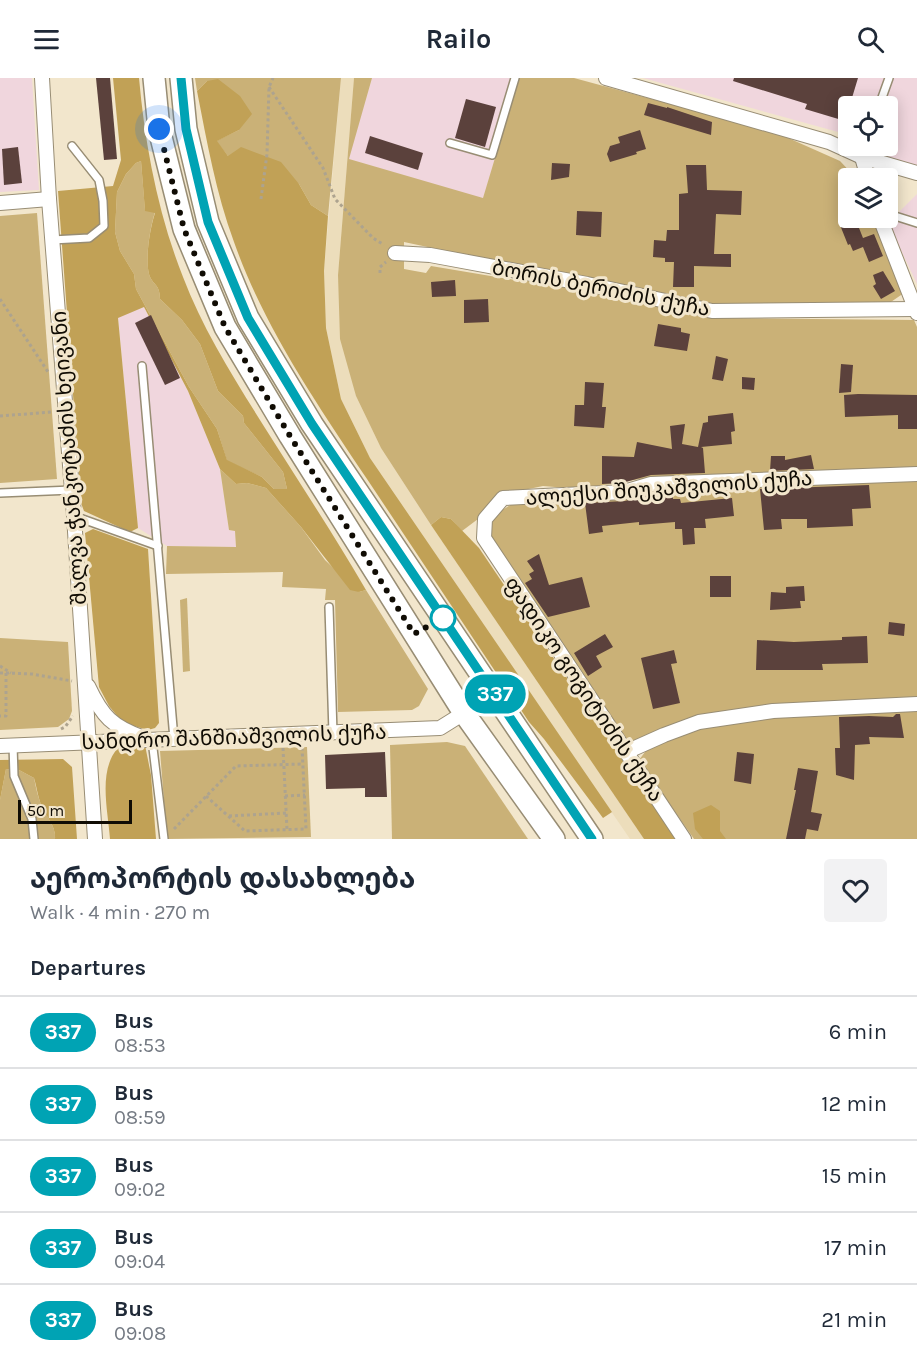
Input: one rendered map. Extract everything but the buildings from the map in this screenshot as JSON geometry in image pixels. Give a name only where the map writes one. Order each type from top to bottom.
[{"type":"main road","points":[[154,78],[159,129],[184,229],[225,327],[290,436],[464,713],[554,839]]},
{"type":"main road","points":[[181,78],[186,129],[208,222],[248,318],[312,424],[592,839]]},
{"type":"street","name":"შალვა ჭანკოტაძის ხეივანი","points":[[42,78],[49,199],[74,516],[80,680],[89,743],[94,839]]},
{"type":"street","points":[[606,78],[638,82],[838,144]]},
{"type":"street","points":[[876,156],[917,173]]},
{"type":"street","points":[[0,203],[49,199]]},
{"type":"street","points":[[884,228],[916,311]]},
{"type":"street","name":"ბორის ბერიძის ქუჩა","points":[[395,253],[441,257],[587,284],[712,311],[916,311]]},
{"type":"street","name":"ალექსი შიუკაშვილის ქუჩა","points":[[484,538],[485,519],[504,498],[624,492],[651,484],[917,474]]},
{"type":"street","name":"ფადიკო გოგიტიძის ქუჩა","points":[[484,538],[684,839]]},
{"type":"street","points":[[80,680],[108,720],[127,732],[152,740]]},
{"type":"street","points":[[626,752],[699,722],[773,711],[917,704]]},
{"type":"street","name":"სანდრო შანშიაშვილის ქუჩა","points":[[7,745],[440,728],[464,713]]},
{"type":"lane","points":[[450,143],[492,155],[515,78]]},
{"type":"lane","points":[[883,96],[889,78]]},
{"type":"lane","points":[[52,240],[88,238],[104,226],[104,201],[99,180],[72,146]]},
{"type":"lane","points":[[898,217],[917,223]]},
{"type":"lane","points":[[142,366],[174,739]]},
{"type":"lane","points":[[0,493],[72,490]]},
{"type":"lane","points":[[74,516],[158,546]]},
{"type":"lane","points":[[329,607],[333,734]]},
{"type":"lane","points":[[152,740],[164,839]]},
{"type":"lane","points":[[7,745],[14,776],[33,819],[34,839]]},
{"type":"path","points":[[261,199],[267,154],[269,87],[273,78]]},
{"type":"path","points":[[269,87],[323,168],[335,199],[373,238],[395,253],[380,267],[380,273]]},
{"type":"path","points":[[0,299],[48,372]]},
{"type":"path","points":[[0,417],[56,412]]},
{"type":"path","points":[[0,666],[12,673]]},
{"type":"path","points":[[0,673],[80,680]]},
{"type":"path","points":[[0,716],[6,716],[6,673]]},
{"type":"path","points":[[206,796],[245,831],[306,829],[302,742]]},
{"type":"path","points":[[283,743],[287,830]]},
{"type":"path","points":[[164,839],[236,766],[303,764]]},
{"type":"path","points":[[285,796],[305,795]]},
{"type":"path","points":[[229,816],[286,813]]},
{"type":"shaded area","points":[[0,78],[32,78],[39,190],[0,192]]},
{"type":"shaded area","points":[[113,78],[139,78],[154,179],[166,229],[191,297],[231,373],[366,590],[359,592],[350,590],[301,527],[266,488],[247,483],[236,484],[220,469],[188,391],[144,307],[118,318],[138,528],[130,532],[84,511],[81,503],[58,191],[113,186],[121,160]],"holes":[[[141,161],[145,211],[155,213],[151,227],[148,267],[150,278],[159,290],[160,299],[182,320],[200,344],[218,391],[243,416],[244,423],[283,472],[287,489],[274,489],[262,477],[227,460],[217,429],[189,387],[136,289],[134,274],[120,251],[115,232],[117,192],[126,174]]]},
{"type":"shaded area","points":[[195,78],[341,78],[328,216],[311,205],[299,184],[228,156],[216,141],[239,130],[207,81],[197,91]]},
{"type":"shaded area","points":[[341,78],[354,78],[338,275],[356,396],[381,448],[431,525],[644,839],[630,839],[370,458],[341,399],[326,328],[324,271]]},
{"type":"shaded area","points":[[354,78],[372,78],[349,159],[483,198],[519,78],[574,78],[777,133],[840,161],[847,168],[838,168],[838,228],[877,228],[904,293],[885,306],[716,308],[404,242],[404,269],[426,273],[431,266],[521,281],[534,281],[712,318],[914,320],[917,327],[917,468],[640,479],[579,489],[543,486],[505,494],[493,499],[482,516],[462,531],[451,519],[441,517],[431,525],[381,448],[356,396],[340,339],[338,275]]},
{"type":"shaded area","points":[[372,78],[519,78],[483,199],[348,159]]},
{"type":"shaded area","points":[[643,78],[917,78],[917,167],[879,156],[898,156],[898,96],[838,96],[838,132]]},
{"type":"shaded area","points":[[218,79],[240,96],[252,114],[239,130],[217,141],[228,156],[241,147],[281,162],[299,184],[311,205],[328,216],[324,271],[326,328],[341,399],[370,458],[612,812],[603,818],[529,722],[329,422],[276,335],[246,274],[222,205],[212,167],[197,91],[207,81]]},
{"type":"shaded area","points":[[141,161],[145,210],[155,212],[148,251],[150,278],[159,290],[160,299],[182,320],[200,344],[218,391],[243,416],[244,423],[283,472],[287,489],[274,489],[262,477],[227,461],[217,429],[189,387],[136,289],[134,274],[120,251],[115,232],[117,192],[126,174]]},
{"type":"shaded area","points":[[917,194],[917,284],[890,228],[898,228],[898,213]]},
{"type":"shaded area","points":[[37,213],[57,479],[0,483],[0,216]]},
{"type":"shaded area","points":[[144,307],[188,391],[220,469],[229,530],[235,531],[236,547],[167,546],[138,528],[118,317]]},
{"type":"shaded area","points":[[220,469],[236,484],[247,483],[266,488],[301,527],[325,560],[359,592],[366,590],[428,689],[419,706],[412,710],[338,712],[335,600],[325,600],[326,589],[282,587],[283,572],[166,574],[167,546],[236,547],[235,531],[229,530]]},
{"type":"shaded area","points":[[917,477],[917,701],[777,707],[633,745],[627,744],[487,534],[496,514],[512,504],[751,485]]},
{"type":"shaded area","points":[[441,517],[451,519],[479,548],[676,839],[644,839],[431,525]]},
{"type":"shaded area","points":[[93,529],[148,549],[159,723],[155,728],[148,730],[123,723],[109,706],[99,687],[85,533]]},
{"type":"shaded area","points":[[187,598],[190,671],[183,672],[180,600]]},
{"type":"shaded area","points":[[0,638],[68,642],[72,711],[69,719],[58,727],[0,730]]},
{"type":"shaded area","points":[[917,708],[917,839],[694,839],[639,760],[651,744],[700,728],[778,716]]},
{"type":"shaded area","points":[[447,742],[465,746],[528,839],[392,839],[390,745]]},
{"type":"shaded area","points":[[145,745],[151,775],[156,839],[110,839],[106,780],[111,758],[117,749]]},
{"type":"shaded area","points":[[307,747],[311,837],[167,839],[160,751]]},
{"type":"shaded area","points":[[63,759],[72,767],[77,839],[55,839],[53,826],[41,804],[34,778],[19,770],[6,769],[0,800],[0,760]]},
{"type":"shaded area","points":[[6,769],[19,770],[34,778],[39,800],[53,826],[55,839],[0,839],[0,800]]},
{"type":"shaded area","points":[[711,805],[720,811],[720,831],[726,839],[703,839],[695,829],[693,813]]},
{"type":"bus line","name":"337","points":[[181,78],[186,129],[208,222],[248,318],[312,424],[592,839]]},
{"type":"route","points":[[159,129],[184,229],[225,327],[414,634],[443,618]]}]
